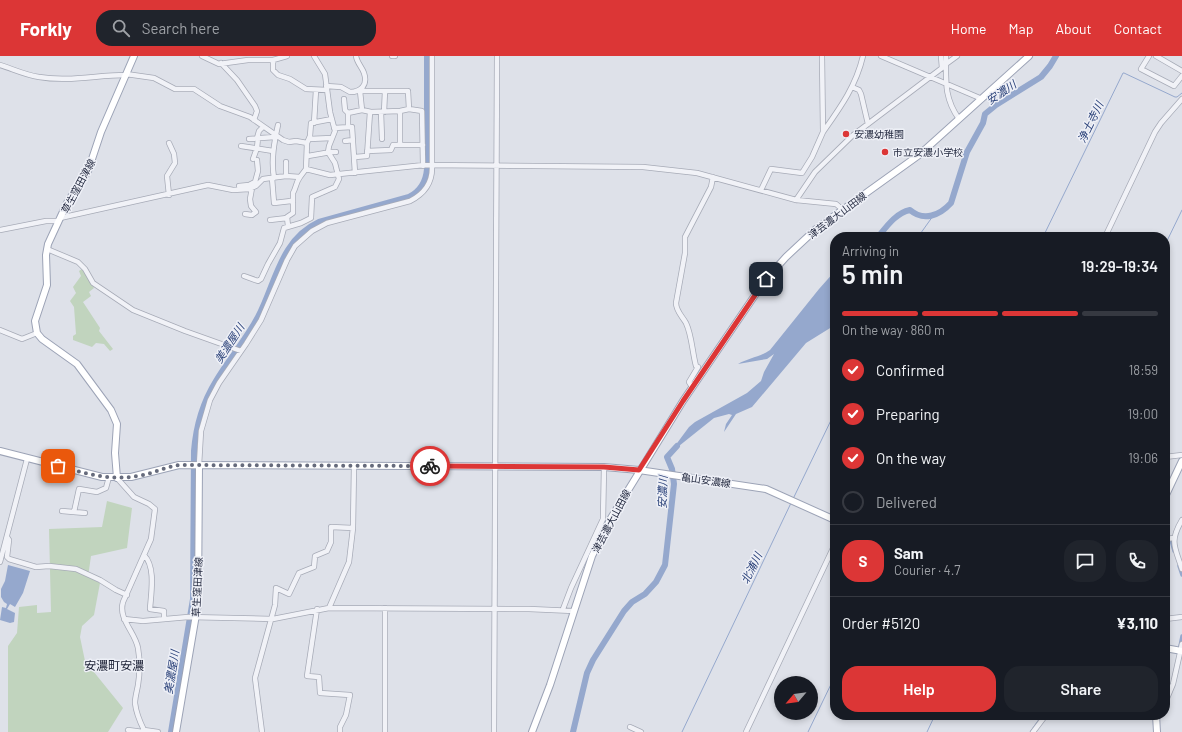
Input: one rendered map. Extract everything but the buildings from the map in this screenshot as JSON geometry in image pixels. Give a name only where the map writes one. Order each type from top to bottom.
[{"type":"main road","name":"草生窪田津線","points":[[37,333],[35,326],[36,318],[48,282],[47,249],[67,203],[88,171],[101,132],[134,56]]},
{"type":"main road","name":"津芸濃大山田線","points":[[532,732],[550,685],[592,556],[611,518],[639,470],[692,387],[766,279],[809,234],[920,154],[1029,56]]},
{"type":"main road","points":[[37,333],[44,341],[77,364],[109,407],[116,424],[115,453],[117,478]]},
{"type":"main road","name":"亀山安濃線","points":[[0,451],[89,474],[117,478],[140,476],[174,466],[190,465],[604,467],[639,470],[766,489],[830,518]]},
{"type":"main road","points":[[1170,486],[1182,461]]},
{"type":"main road","name":"草生窪田津線","points":[[176,732],[195,617],[198,589],[198,465]]},
{"type":"main road","points":[[1170,649],[1181,651]]},
{"type":"main road","points":[[1156,720],[1157,732]]},
{"type":"street","points":[[202,56],[221,64],[237,80],[255,106],[257,111],[254,120]]},
{"type":"street","points":[[221,64],[248,60],[273,60],[287,56]]},
{"type":"street","points":[[244,276],[258,281],[261,279],[280,243],[284,228],[301,223],[311,218],[312,197],[336,186],[339,182],[339,174],[328,152],[328,146],[332,138],[334,128],[324,71],[314,56]]},
{"type":"street","points":[[356,56],[365,76],[362,89],[360,91],[362,110]]},
{"type":"street","points":[[198,465],[200,442],[206,411],[219,383],[239,350],[254,332],[269,305],[287,260],[301,240],[317,228],[327,223],[415,199],[429,184],[431,165],[432,56]]},
{"type":"street","points":[[494,732],[497,56]]},
{"type":"street","points":[[822,56],[823,132]]},
{"type":"street","points":[[761,190],[766,174],[771,170],[802,173],[812,157],[823,132],[845,102],[858,76],[863,56]]},
{"type":"street","points":[[881,56],[982,99]]},
{"type":"street","points":[[942,56],[948,99],[959,119]]},
{"type":"street","points":[[944,66],[946,56]]},
{"type":"street","points":[[796,200],[815,172],[835,151],[957,56]]},
{"type":"street","points":[[1149,56],[1141,69],[1174,86],[1182,76]]},
{"type":"street","points":[[1156,56],[1182,71]]},
{"type":"street","points":[[273,60],[273,70],[278,75],[290,79],[306,89],[316,90],[341,87],[350,92],[408,91],[409,109]]},
{"type":"street","points":[[0,65],[41,78],[77,79],[126,74],[154,78],[175,89],[194,89],[220,106],[246,115],[263,128],[286,142],[332,138]]},
{"type":"street","points":[[852,87],[859,90],[861,94],[868,124]]},
{"type":"street","points":[[314,122],[316,90]]},
{"type":"street","points":[[382,139],[385,92]]},
{"type":"street","points":[[344,99],[348,113],[348,126]]},
{"type":"street","points":[[1107,232],[1155,132],[1182,99]]},
{"type":"street","points":[[348,113],[362,110],[370,112],[400,111],[409,109],[422,111],[423,166]]},
{"type":"street","points":[[400,111],[400,144]]},
{"type":"street","points":[[355,157],[367,156],[370,112]]},
{"type":"street","points":[[270,220],[287,218],[288,215],[293,213],[293,193],[296,190],[297,180],[306,169],[311,123],[332,119]]},
{"type":"street","points":[[278,125],[275,136],[272,167],[274,203],[293,202]]},
{"type":"street","points":[[334,128],[348,126],[352,127],[355,173]]},
{"type":"street","points":[[233,190],[236,186],[250,185],[255,182],[258,171],[255,159],[258,148],[258,138],[260,129],[263,128]]},
{"type":"street","points":[[249,139],[275,136]]},
{"type":"street","points":[[345,141],[353,140]]},
{"type":"street","points":[[169,143],[175,158],[173,167],[167,176],[169,195]]},
{"type":"street","points":[[368,150],[391,150],[393,145],[400,144],[423,145]]},
{"type":"street","points":[[241,146],[273,151]]},
{"type":"street","points":[[301,157],[336,152]]},
{"type":"street","points":[[286,162],[286,176]]},
{"type":"street","points":[[306,169],[327,174],[339,174],[431,165],[643,167],[691,172],[796,200],[836,204],[842,209]]},
{"type":"street","points":[[0,230],[46,221],[60,220],[208,185],[233,190],[252,188],[262,180],[286,176],[300,177]]},
{"type":"street","points":[[692,387],[689,382],[698,367],[696,366],[692,351],[690,335],[676,303],[685,253],[685,237],[711,187],[713,177]]},
{"type":"street","points":[[245,214],[252,215],[256,212],[251,206],[250,199],[252,188]]},
{"type":"street","points":[[287,218],[288,226]]},
{"type":"street","points":[[47,249],[78,262],[85,269],[93,283],[134,310],[185,331],[239,350]]},
{"type":"street","points":[[0,330],[22,339],[37,333]]},
{"type":"street","points":[[1170,456],[1182,455]]},
{"type":"street","points":[[0,562],[27,459]]},
{"type":"street","points":[[329,608],[349,562],[353,528],[354,465]]},
{"type":"street","points":[[563,609],[571,588],[603,519],[604,467]]},
{"type":"street","points":[[74,512],[79,489],[100,492],[106,488],[109,477]]},
{"type":"street","points":[[117,478],[134,497],[149,504],[155,509],[152,536],[122,608],[124,619],[138,646],[140,660],[135,702],[144,730]]},
{"type":"street","points":[[62,511],[85,513]]},
{"type":"street","points":[[1182,520],[1174,538],[1174,544],[1182,567]]},
{"type":"street","points":[[262,732],[256,678],[270,618],[275,605],[276,588],[289,594],[299,573],[314,567],[315,556],[327,551],[331,542],[331,527],[353,528]]},
{"type":"street","points":[[7,537],[9,540],[7,557],[9,559],[36,567],[49,566],[76,569],[127,595]]},
{"type":"street","points":[[1170,538],[1174,538]]},
{"type":"street","points":[[144,555],[148,559],[151,573],[150,609],[164,610],[164,619]]},
{"type":"street","points":[[746,732],[830,555]]},
{"type":"street","points":[[124,619],[143,621],[195,617],[273,619],[317,609],[329,608],[494,608],[563,609],[574,611]]},
{"type":"street","points":[[385,608],[385,732]]},
{"type":"street","points":[[317,609],[307,676],[319,677],[320,693],[350,695],[346,715],[340,728],[340,732]]},
{"type":"street","points":[[1170,618],[1182,617]]},
{"type":"street","points":[[1170,691],[1182,644]]},
{"type":"street","points":[[1033,732],[1038,730],[1043,720]]},
{"type":"street","points":[[630,727],[641,732]]},
{"type":"street","points":[[130,732],[128,730],[158,732]]},
{"type":"green space","points":[[82,269],[94,288],[89,292],[91,296],[83,302],[100,328],[99,331],[113,349],[110,351],[104,344],[96,343],[92,347],[73,340],[73,336],[76,334],[74,307],[70,301],[76,293],[73,287],[81,276],[79,271]]},
{"type":"green space","points":[[107,501],[132,508],[127,548],[91,556],[88,577],[100,583],[94,615],[82,626],[80,637],[85,661],[123,708],[108,732],[8,732],[8,646],[17,633],[19,607],[37,605],[37,613],[51,612],[49,529],[102,527]]},
{"type":"water","points":[[830,277],[830,328],[806,343],[752,407],[736,414],[724,432],[726,424],[732,415],[729,414],[714,418],[669,454],[689,427],[695,422],[747,393],[761,381],[764,372],[774,354],[767,359],[738,364],[770,350]]},
{"type":"water","points":[[8,565],[30,571],[23,593],[15,607],[10,604],[7,609],[15,613],[14,622],[10,623],[0,620],[2,607],[6,608],[7,604],[1,597],[1,589],[5,581]]},
{"type":"waterway","name":"美濃屋川","points":[[171,732],[193,599],[194,451],[196,432],[204,406],[211,389],[258,317],[287,251],[296,240],[306,230],[319,222],[409,197],[417,192],[422,186],[427,169],[427,56]]},
{"type":"waterway","name":"安濃川","points":[[882,232],[892,220],[900,214],[910,210],[921,216],[932,216],[942,211],[951,203],[967,152],[983,123],[985,114],[996,105],[1041,77],[1056,56]]},
{"type":"waterway","name":"浄土寺川","points":[[1045,232],[1123,73],[1175,97],[1182,93]]},
{"type":"waterway","points":[[1170,235],[1182,210]]},
{"type":"waterway","name":"北浦川","points":[[922,232],[933,216]]},
{"type":"waterway","name":"北浦川","points":[[793,499],[830,422]]},
{"type":"waterway","name":"安濃川","points":[[573,732],[587,673],[593,660],[624,611],[632,602],[645,594],[656,582],[665,565],[674,484],[672,469],[667,457],[677,446]]},
{"type":"waterway","name":"北浦川","points":[[682,732],[791,503]]},
{"type":"waterway","points":[[1171,540],[1174,551]]},
{"type":"waterway","points":[[1179,566],[1182,575]]},
{"type":"waterway","points":[[1180,646],[1182,636]]},
{"type":"waterway","name":"浄土寺川","points":[[808,732],[830,686]]},
{"type":"waterway","points":[[927,732],[933,720]]},
{"type":"waterway","points":[[1030,732],[1038,720]]},
{"type":"way so far","points":[[58,466],[102,477],[117,478],[140,476],[179,465],[430,466]]},
{"type":"place","name":"安濃幼稚園","points":[[846,134]]},
{"type":"place","name":"市立安濃小学校","points":[[885,152]]},
{"type":"district","name":"安濃町安濃","points":[[114,665]]},
{"type":"route","points":[[430,466],[561,466],[604,467],[639,470],[732,327],[766,279]]}]
